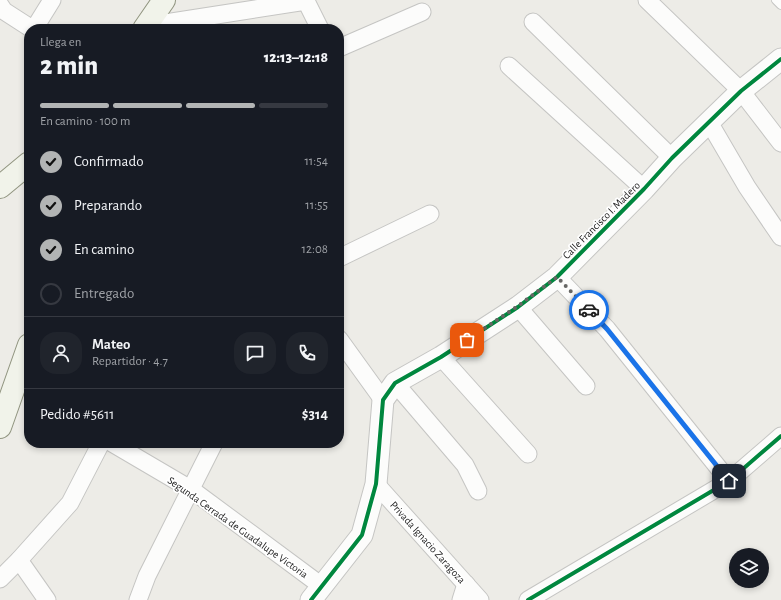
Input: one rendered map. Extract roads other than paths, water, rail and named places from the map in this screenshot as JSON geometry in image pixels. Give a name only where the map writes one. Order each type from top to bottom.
[{"type":"main road","points":[[148,24],[164,0]]},
{"type":"main road","points":[[0,187],[24,167]]},
{"type":"main road","points":[[0,426],[24,359]]},
{"type":"street","points":[[36,24],[52,0]]},
{"type":"street","points":[[168,24],[306,0],[318,24]]},
{"type":"street","points":[[647,0],[741,91],[781,143]]},
{"type":"street","points":[[1,10],[25,24]]},
{"type":"street","points":[[344,46],[422,12]]},
{"type":"street","points":[[534,22],[672,158]]},
{"type":"street","name":"Calle Francisco I. Madero","points":[[389,392],[518,306],[557,277],[644,189],[672,158],[741,91],[781,59]]},
{"type":"street","points":[[509,66],[644,189]]},
{"type":"street","points":[[709,122],[747,187],[781,237]]},
{"type":"street","points":[[344,256],[430,214]]},
{"type":"street","points":[[557,277],[607,329],[729,481]]},
{"type":"street","points":[[518,306],[586,386]]},
{"type":"street","points":[[344,344],[389,392],[464,466],[478,491]]},
{"type":"street","points":[[441,357],[528,454]]},
{"type":"street","points":[[317,593],[362,535],[376,484],[389,392]]},
{"type":"street","points":[[528,600],[729,481],[781,436]]},
{"type":"street","points":[[0,579],[70,503],[98,448]]},
{"type":"street","name":"Segunda Cerrada de Guadalupe Victoria","points":[[121,448],[192,490],[317,593]]},
{"type":"street","points":[[138,600],[147,576],[192,490],[212,448]]},
{"type":"street","name":"Privada Ignacio Zaragoza","points":[[376,484],[480,600]]},
{"type":"street","points":[[19,560],[47,600]]},
{"type":"street","points":[[461,600],[466,584]]},
{"type":"lane","points":[[776,0],[781,5]]}]
